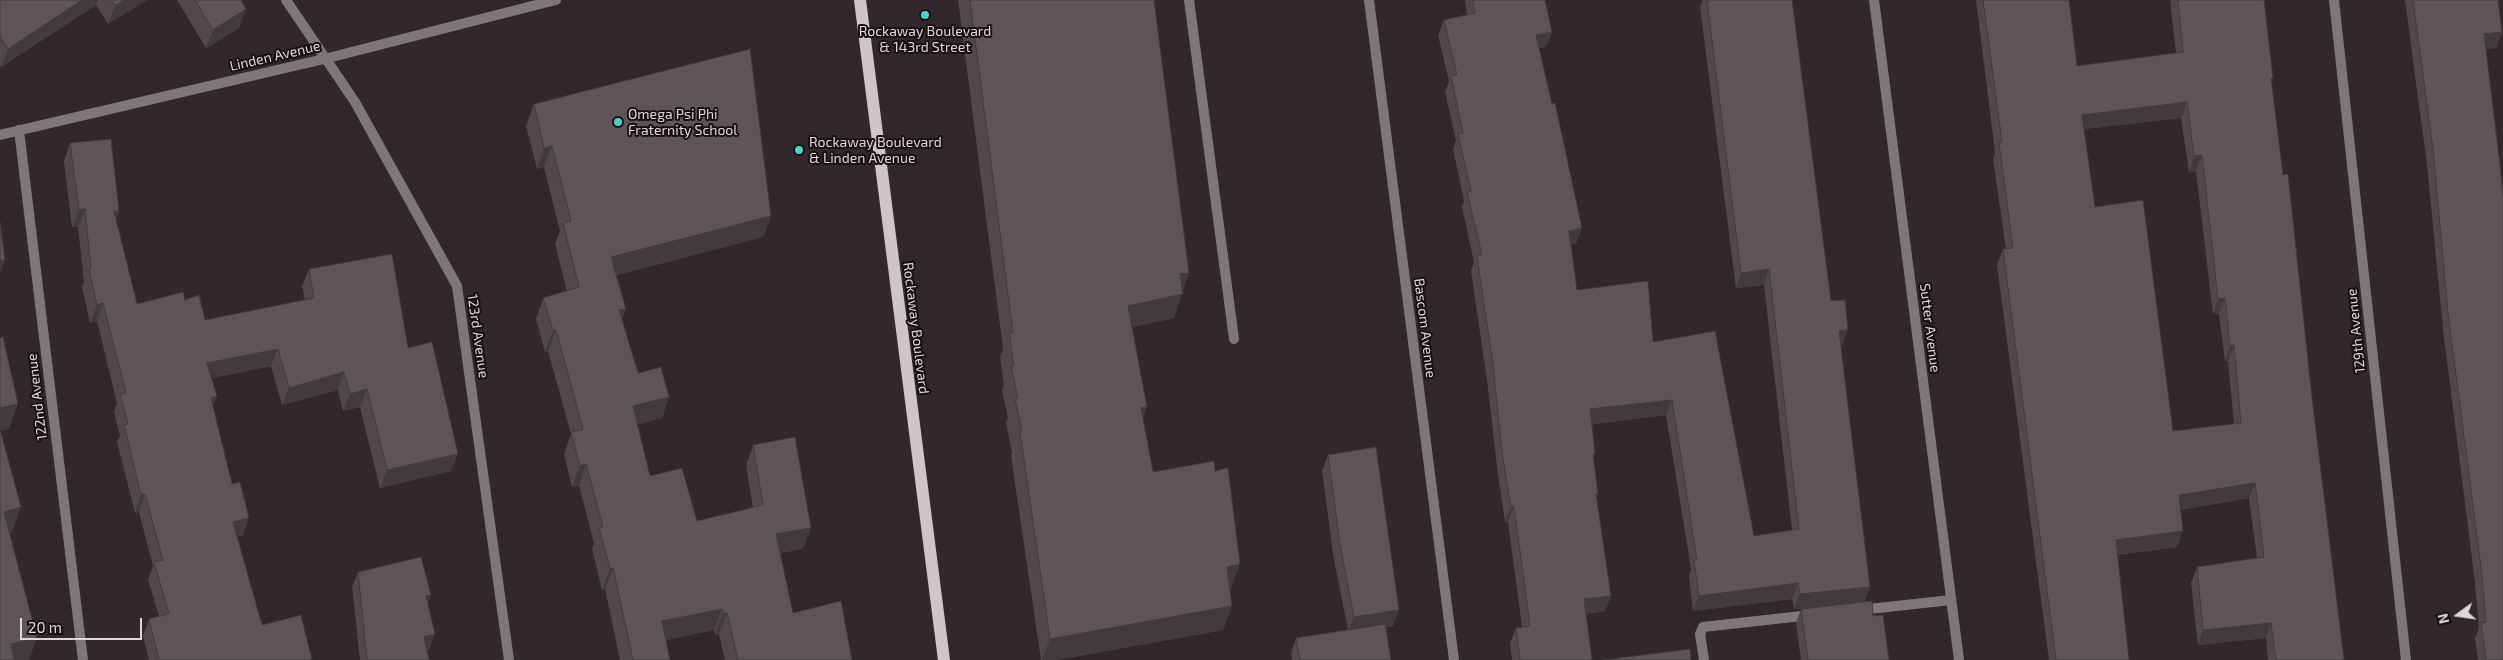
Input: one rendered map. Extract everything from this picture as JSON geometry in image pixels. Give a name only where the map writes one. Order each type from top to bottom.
[{"type":"main road","name":"Rockaway Boulevard","points":[[860,0],[944,660]]},
{"type":"street","name":"123rd Avenue","points":[[286,0],[324,59],[355,102],[457,286],[509,660]]},
{"type":"street","name":"Linden Avenue","points":[[0,135],[324,59],[556,0]]},
{"type":"street","points":[[1189,0],[1234,339]]},
{"type":"street","name":"Bascom Avenue","points":[[1369,0],[1454,660]]},
{"type":"street","name":"Sutter Avenue","points":[[1874,0],[1959,660]]},
{"type":"street","name":"129th Avenue","points":[[2334,0],[2406,660]]},
{"type":"street","name":"122nd Avenue","points":[[18,130],[83,660]]},
{"type":"street","points":[[1853,611],[1951,600]]},
{"type":"street","points":[[1704,660],[1700,634],[1703,627],[1824,614]]},
{"type":"building","points":[[0,0],[82,0],[8,49],[0,36]]},
{"type":"building","points":[[111,0],[124,0],[115,6]]},
{"type":"building","points":[[195,0],[241,0],[246,9],[213,30]]},
{"type":"building","points":[[970,0],[1154,0],[1189,273],[1180,274],[1183,294],[1128,306],[1147,407],[1141,408],[1153,472],[1214,461],[1215,471],[1228,468],[1240,564],[1227,567],[1232,606],[1050,639],[1020,432],[1022,431],[1015,399],[1018,398],[1011,366],[1014,366],[1009,333],[1013,333]]},
{"type":"building","points":[[1473,0],[1545,0],[1552,32],[1536,35],[1552,104],[1555,103],[1582,228],[1569,231],[1577,290],[1648,281],[1653,342],[1715,331],[1754,536],[1799,529],[1769,269],[1741,273],[1707,0],[1792,0],[1831,301],[1845,300],[1848,330],[1839,331],[1870,587],[1800,594],[1798,583],[1699,596],[1694,561],[1697,560],[1672,400],[1590,409],[1598,494],[1596,494],[1611,596],[1584,599],[1592,660],[1520,660],[1516,628],[1530,626],[1514,506],[1511,507],[1502,452],[1493,364],[1477,255],[1482,255],[1467,192],[1471,191],[1458,134],[1463,133],[1451,76],[1457,75],[1444,20],[1475,13]]},
{"type":"building","points":[[1983,0],[2069,0],[2077,66],[2183,52],[2178,0],[2264,0],[2283,175],[2288,174],[2312,398],[2344,660],[2276,660],[2271,623],[2203,630],[2197,567],[2264,557],[2255,483],[2179,495],[2183,531],[2116,540],[2129,660],[2056,660],[2003,249],[2013,248],[1999,143],[2002,142]],"holes":[[[2187,102],[2194,156],[2202,155],[2218,299],[2225,298],[2230,346],[2234,345],[2241,423],[2173,431],[2143,200],[2095,207],[2082,115]]]},
{"type":"building","points":[[2413,0],[2498,0],[2502,32],[2484,34],[2503,197],[2503,660],[2486,660],[2481,623],[2486,622],[2481,567],[2448,313],[2433,149]]},
{"type":"building","points":[[750,49],[771,216],[611,257],[626,309],[619,310],[638,373],[661,367],[669,397],[633,406],[650,476],[682,468],[697,521],[763,505],[753,445],[795,437],[811,528],[776,534],[793,613],[841,601],[852,660],[738,660],[727,613],[723,613],[722,609],[662,621],[670,660],[633,660],[613,568],[610,569],[599,528],[603,527],[586,464],[580,466],[571,432],[583,429],[556,330],[553,330],[543,298],[579,287],[563,223],[571,221],[552,146],[544,148],[534,104]]},
{"type":"building","points":[[111,139],[119,211],[114,211],[137,304],[183,292],[185,300],[199,295],[205,320],[314,298],[309,269],[392,254],[408,348],[432,342],[458,454],[387,470],[367,389],[350,394],[344,372],[289,388],[278,349],[207,363],[217,396],[211,398],[232,484],[240,482],[249,518],[233,522],[262,625],[301,615],[312,660],[159,660],[149,619],[169,614],[154,562],[163,560],[145,494],[141,495],[124,425],[128,424],[120,394],[126,393],[103,303],[97,305],[89,270],[91,269],[85,209],[79,210],[70,143]]},
{"type":"building","points":[[0,222],[5,260],[0,260]]},
{"type":"building","points":[[3,337],[18,404],[0,408],[0,338]]},
{"type":"building","points":[[0,429],[21,507],[4,512],[37,638],[11,644],[14,660],[0,660]]},
{"type":"building","points":[[1376,447],[1399,610],[1354,617],[1340,544],[1328,455]]},
{"type":"building","points":[[421,557],[431,595],[426,596],[435,634],[424,637],[429,660],[367,660],[358,572]]},
{"type":"building","points":[[1872,601],[1873,616],[1883,615],[1889,660],[1808,660],[1801,609]]},
{"type":"building","points":[[1385,624],[1391,660],[1300,660],[1296,638]]},
{"type":"building","points":[[1690,649],[1691,660],[1603,660]]},
{"type":"place","name":"Rockaway Boulevard & 143rd Street","points":[[925,15]]},
{"type":"place","name":"Omega Psi Phi Fraternity School","points":[[618,122]]},
{"type":"place","name":"Rockaway Boulevard & Linden Avenue","points":[[799,150]]}]
